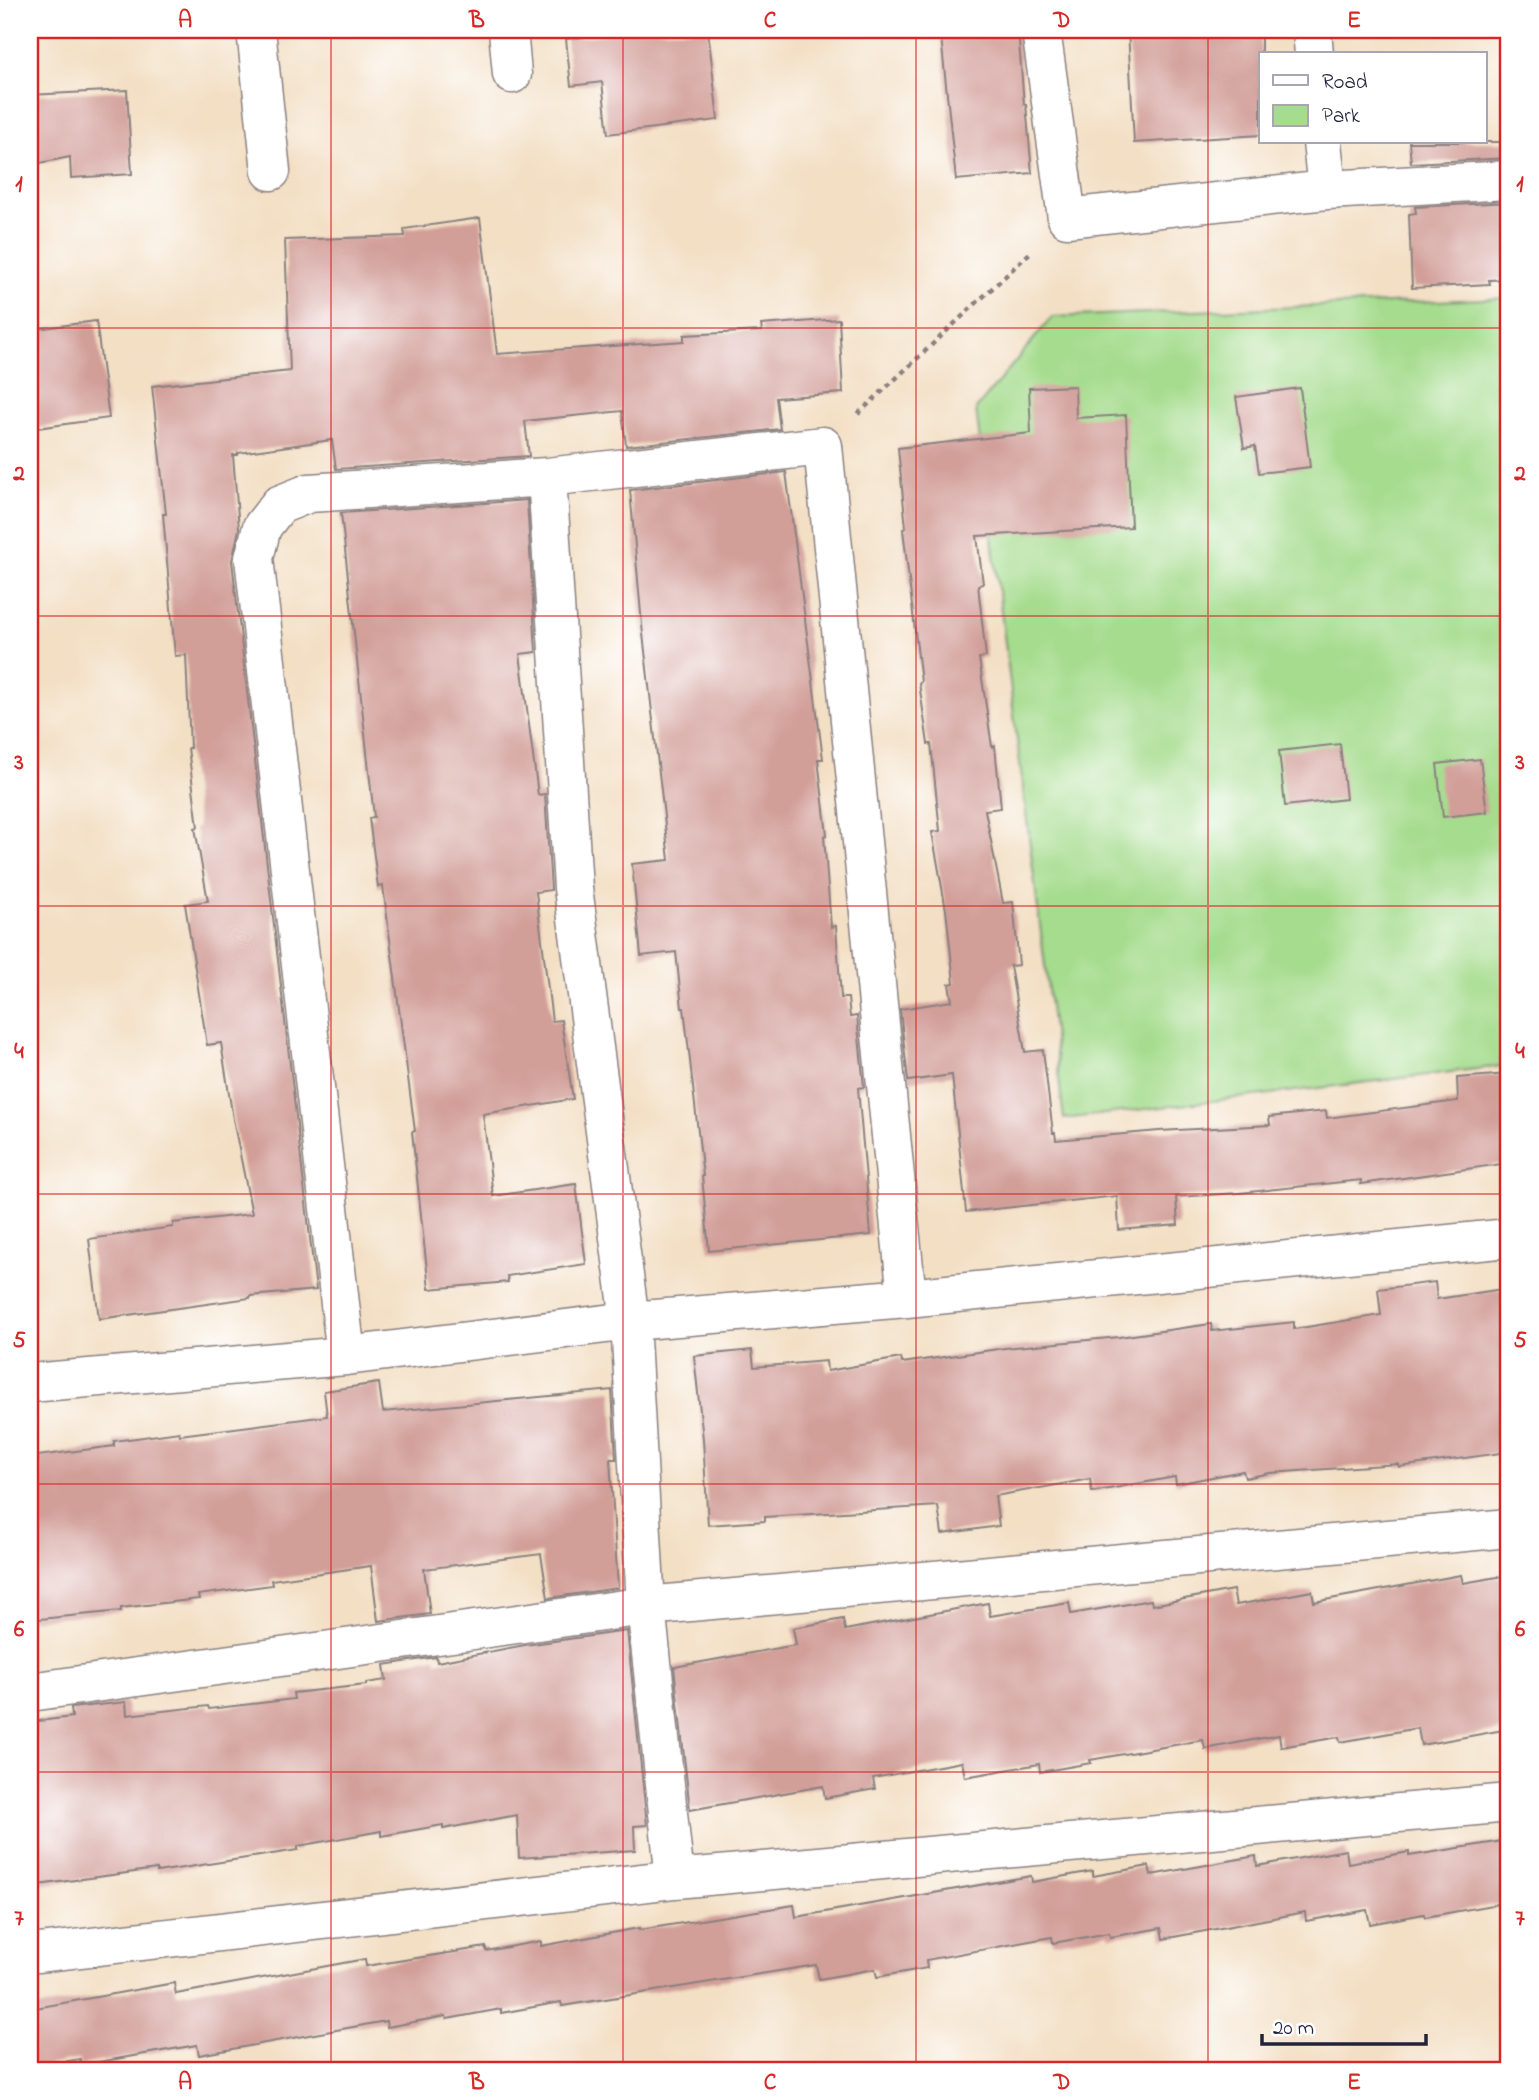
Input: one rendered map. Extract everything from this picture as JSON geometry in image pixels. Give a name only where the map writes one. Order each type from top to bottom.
[{"type":"street","points":[[256,30],[271,171]]},
{"type":"street","points":[[508,30],[512,74]]},
{"type":"street","points":[[1041,30],[1067,218],[1327,190],[1509,180]]},
{"type":"street","points":[[1312,30],[1314,52]]},
{"type":"street","points":[[1322,144],[1327,190]]},
{"type":"street","points":[[346,1356],[254,558],[262,527],[279,505],[309,493],[547,477],[824,446],[907,1298]]},
{"type":"street","points":[[547,477],[573,887],[630,1321],[646,1606],[675,1879]]},
{"type":"street","points":[[30,1383],[346,1356],[630,1321],[907,1298],[1509,1238]]},
{"type":"street","points":[[30,1692],[646,1606],[1509,1528]]},
{"type":"street","points":[[30,1954],[675,1879],[1509,1803]]},
{"type":"path","points":[[824,446],[1067,218]]},
{"type":"green space","points":[[1509,298],[1509,1065],[1064,1119],[976,409],[1052,317]]},
{"type":"building","points":[[642,30],[708,30],[718,120],[608,134],[602,82],[571,86],[566,39]]},
{"type":"building","points":[[1018,30],[1032,173],[956,180],[941,37]]},
{"type":"building","points":[[1128,30],[1261,30],[1259,135],[1134,143]]},
{"type":"building","points":[[127,90],[132,174],[71,178],[70,157],[30,165],[30,95]]},
{"type":"building","points":[[1509,142],[1509,158],[1411,163],[1409,144]]},
{"type":"building","points":[[1509,202],[1509,279],[1489,280],[1490,284],[1412,288],[1409,214],[1416,213],[1415,207]]},
{"type":"building","points":[[480,218],[497,354],[684,341],[684,335],[762,331],[761,325],[839,319],[843,393],[776,398],[780,429],[626,446],[622,411],[525,421],[529,456],[336,469],[332,440],[233,455],[239,529],[232,561],[316,1290],[250,1296],[99,1319],[89,1239],[173,1227],[173,1223],[252,1214],[221,1043],[207,1045],[185,904],[208,901],[195,828],[198,827],[188,748],[186,655],[175,656],[163,514],[166,514],[152,386],[290,371],[285,240],[405,236],[404,229]]},
{"type":"building","points":[[96,321],[109,418],[30,429],[30,330]]},
{"type":"building","points":[[1075,386],[1076,418],[1126,415],[1131,527],[977,536],[983,584],[978,585],[986,657],[979,658],[992,747],[995,746],[1001,808],[985,810],[1003,903],[1013,902],[1019,965],[1010,966],[1025,1052],[1043,1050],[1056,1140],[1270,1125],[1269,1117],[1326,1111],[1327,1118],[1458,1101],[1457,1078],[1509,1074],[1509,1163],[1361,1184],[1361,1180],[1176,1197],[1178,1225],[1119,1230],[1117,1196],[966,1212],[952,1075],[908,1081],[900,1009],[952,1001],[949,984],[954,983],[946,910],[932,832],[940,831],[931,744],[928,744],[919,683],[903,529],[906,528],[898,448],[1031,433],[1029,388]]},
{"type":"building","points":[[1300,388],[1310,467],[1259,473],[1255,446],[1244,448],[1236,397]]},
{"type":"building","points":[[786,472],[823,759],[818,759],[827,835],[824,836],[831,927],[836,926],[841,998],[848,998],[850,1017],[857,1016],[864,1087],[858,1088],[871,1235],[709,1251],[703,1176],[676,952],[641,956],[632,864],[669,860],[642,625],[630,490]]},
{"type":"building","points":[[527,500],[536,652],[520,654],[538,795],[545,794],[551,890],[536,892],[552,1021],[561,1020],[573,1099],[483,1114],[493,1196],[576,1184],[586,1264],[507,1276],[508,1282],[429,1289],[412,1132],[415,1131],[383,886],[378,887],[369,818],[374,817],[341,513]]},
{"type":"building","points":[[1340,744],[1346,799],[1285,806],[1279,751]]},
{"type":"building","points":[[1480,759],[1487,812],[1443,817],[1437,764]]},
{"type":"building","points":[[1435,1282],[1437,1299],[1509,1288],[1509,1452],[1399,1467],[1398,1464],[1270,1473],[1245,1478],[1243,1471],[1176,1484],[1175,1477],[1092,1492],[1090,1479],[995,1496],[999,1526],[942,1534],[938,1506],[765,1517],[765,1521],[708,1525],[703,1439],[694,1356],[752,1350],[754,1367],[826,1361],[827,1371],[901,1358],[902,1363],[1211,1324],[1212,1331],[1294,1322],[1294,1329],[1381,1315],[1378,1289]]},
{"type":"building","points":[[379,1383],[383,1412],[612,1390],[616,1459],[610,1459],[618,1588],[548,1598],[541,1554],[424,1569],[430,1614],[378,1621],[371,1566],[271,1580],[272,1585],[198,1595],[199,1599],[121,1608],[121,1611],[30,1620],[30,1463],[38,1462],[37,1456],[114,1446],[114,1441],[179,1432],[180,1435],[327,1416],[324,1391]]},
{"type":"building","points":[[1461,1575],[1463,1583],[1509,1575],[1509,1729],[1421,1745],[1418,1728],[1340,1742],[1339,1737],[1281,1747],[1279,1735],[1205,1749],[1203,1740],[1090,1760],[1091,1763],[1040,1772],[1039,1764],[965,1777],[962,1762],[873,1778],[875,1789],[825,1798],[823,1786],[690,1810],[674,1667],[796,1645],[793,1628],[843,1619],[845,1630],[988,1603],[990,1616],[1069,1603],[1071,1614],[1151,1600],[1152,1605],[1233,1590],[1236,1605],[1312,1591],[1314,1602]]},
{"type":"building","points":[[627,1631],[647,1825],[634,1826],[635,1850],[519,1858],[517,1815],[443,1829],[443,1825],[381,1836],[381,1831],[298,1846],[298,1850],[157,1872],[157,1869],[30,1886],[30,1722],[72,1717],[71,1708],[126,1702],[127,1715],[294,1699],[293,1693],[366,1685],[386,1680],[384,1665],[436,1657],[437,1662],[525,1645]]},
{"type":"building","points":[[1509,1840],[1509,1902],[1425,1917],[1424,1914],[1370,1924],[1367,1910],[1306,1921],[1305,1912],[1163,1939],[1161,1928],[1110,1937],[1109,1933],[1053,1943],[1052,1937],[926,1960],[927,1968],[877,1977],[875,1969],[819,1979],[816,1965],[562,2006],[561,2002],[501,2013],[501,2009],[387,2027],[386,2021],[199,2055],[197,2045],[81,2065],[80,2059],[30,2068],[30,2009],[174,1983],[176,1994],[365,1959],[366,1966],[486,1947],[486,1951],[541,1941],[541,1946],[794,1905],[796,1917],[1031,1876],[1032,1882],[1093,1871],[1093,1876],[1149,1866],[1151,1875],[1256,1856],[1257,1866],[1346,1850],[1348,1863],[1409,1852],[1409,1856]]}]
